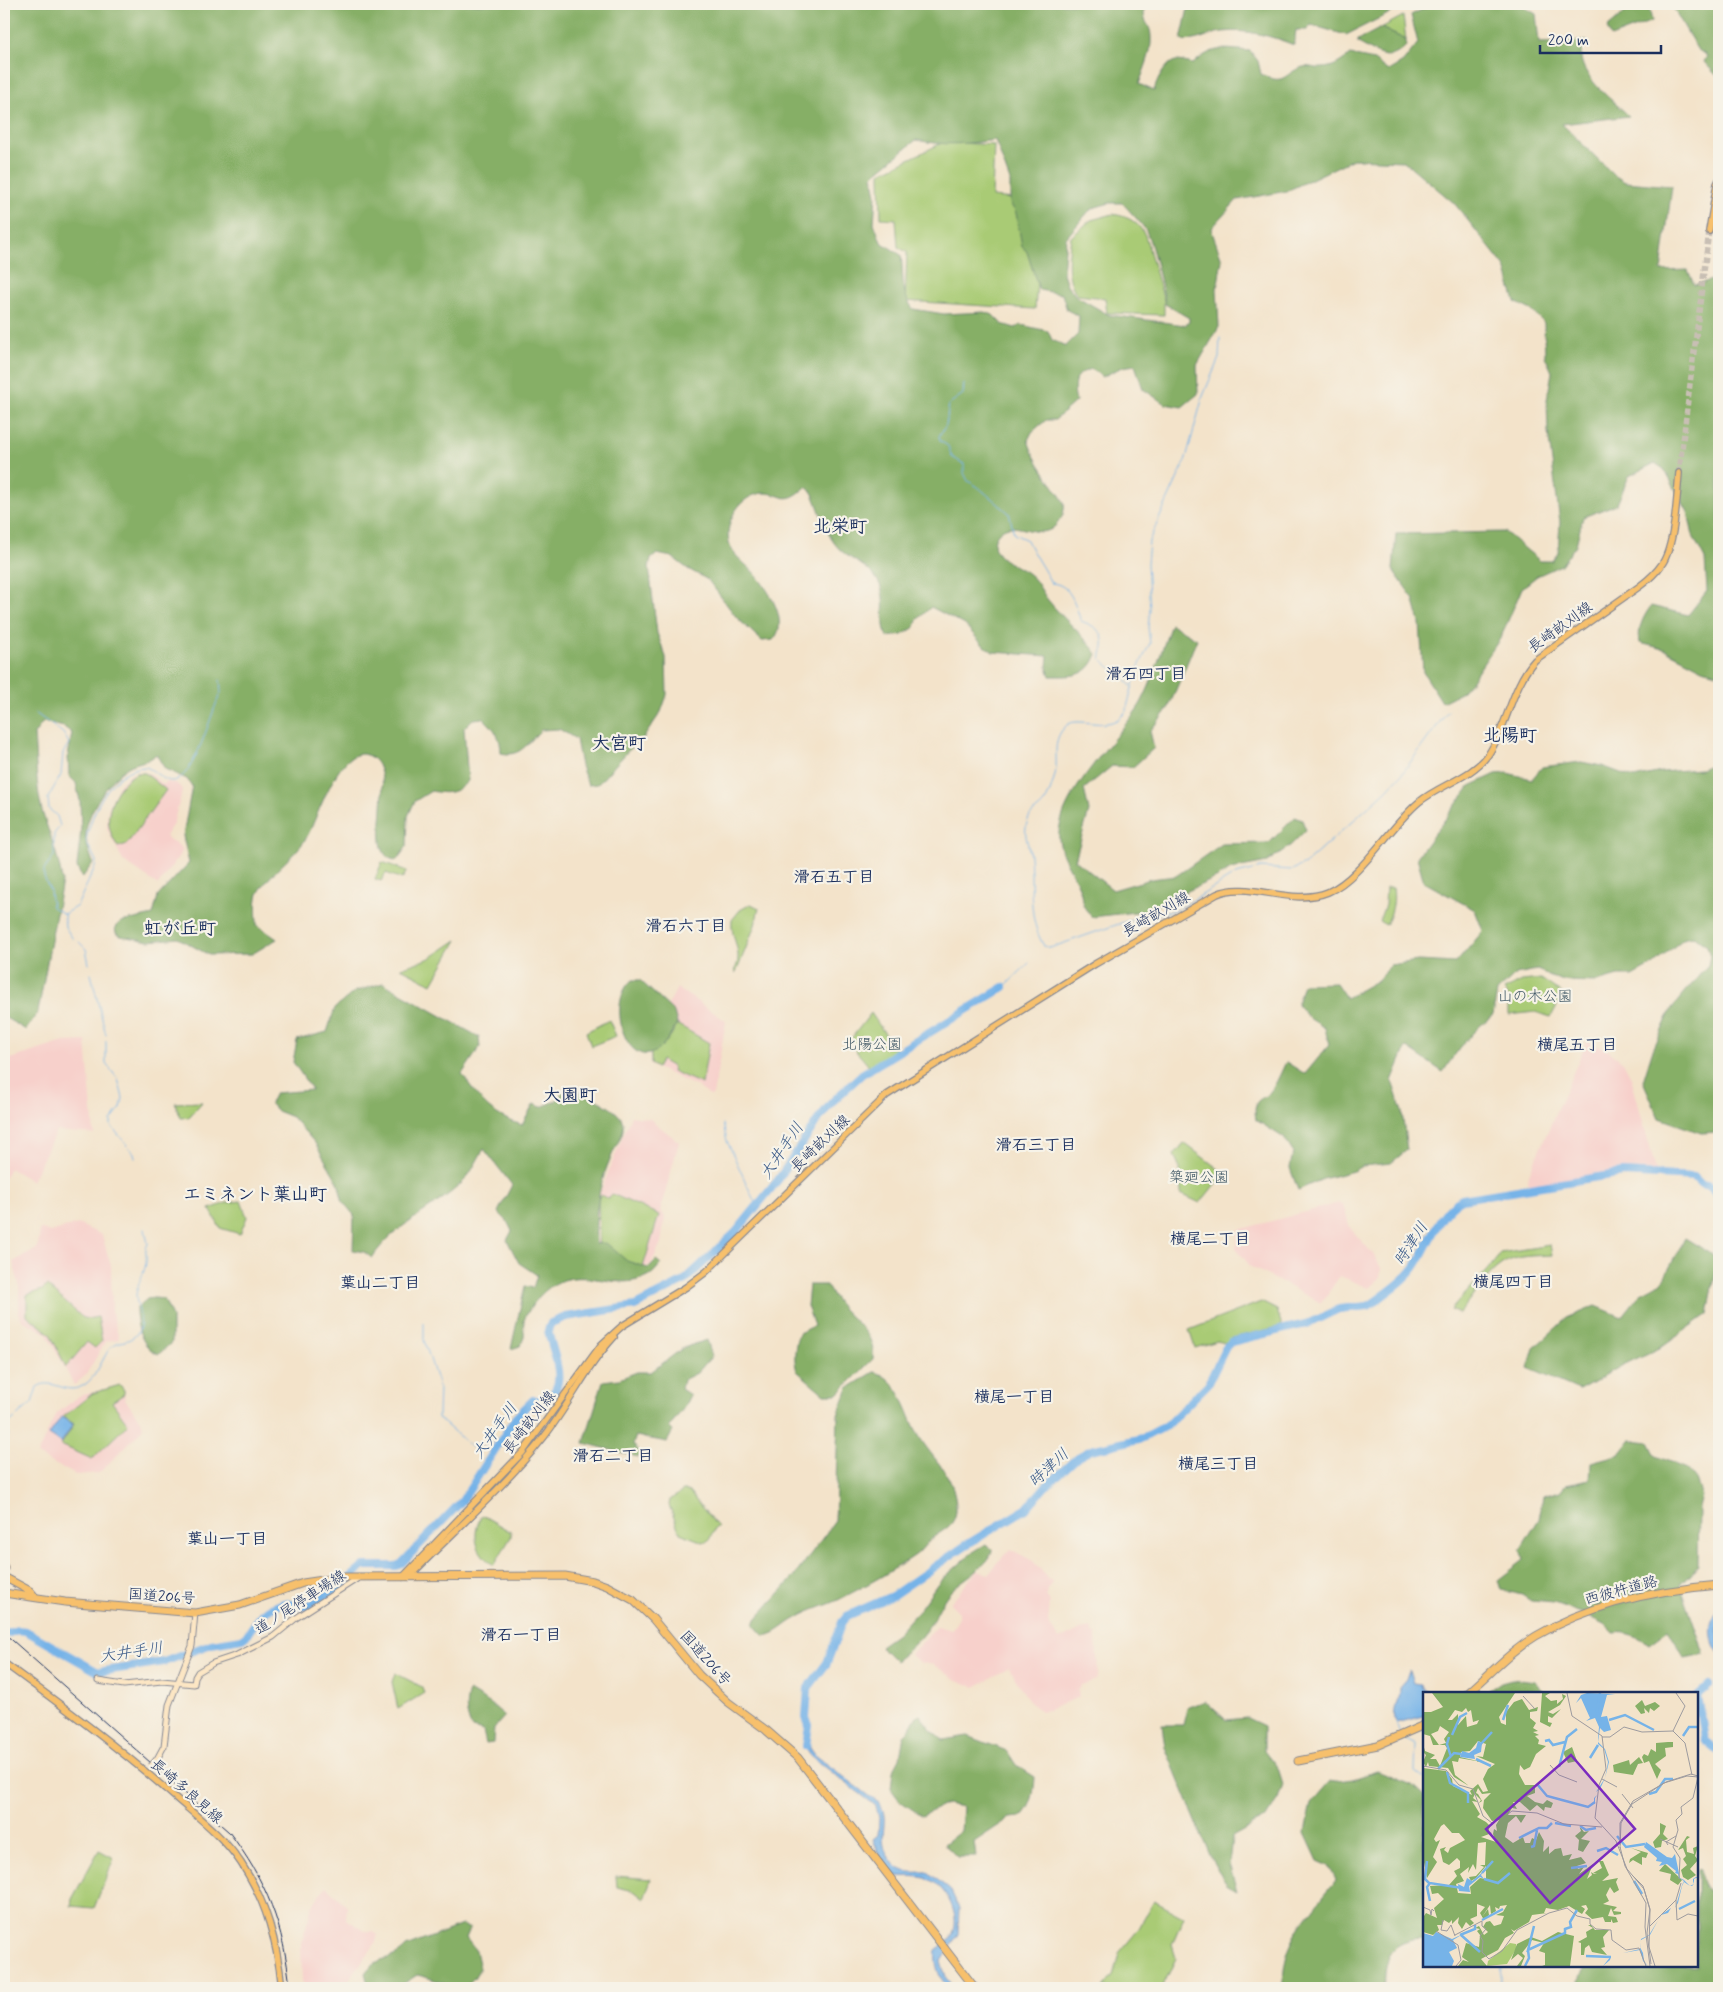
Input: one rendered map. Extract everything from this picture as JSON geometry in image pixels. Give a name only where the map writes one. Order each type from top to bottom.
[{"type":"highway","name":"国道206号","points":[[5,1592],[64,1602],[195,1614],[240,1606],[303,1583],[343,1576],[565,1576],[600,1583],[633,1600],[653,1619],[699,1675],[728,1702],[766,1730],[798,1758],[975,1988]]},
{"type":"highway","points":[[4,1577],[30,1591],[35,1597]]},
{"type":"highway","name":"西彼杵道路","points":[[1469,1692],[1534,1637],[1577,1616],[1607,1605],[1695,1587],[1719,1585]]},
{"type":"highway","points":[[1298,1761],[1359,1750],[1393,1740],[1423,1725]]},
{"type":"main road","points":[[1709,232],[1716,184],[1719,180]]},
{"type":"main road","name":"長崎畝刈線","points":[[406,1577],[522,1464],[561,1414],[605,1347],[618,1333],[704,1277],[889,1097],[1126,948],[1213,899],[1234,891],[1301,898],[1330,891],[1352,875],[1419,802],[1434,791],[1475,768],[1495,744],[1522,676],[1535,660],[1646,582],[1663,563],[1672,531],[1679,472]]},
{"type":"main road","name":"道ノ尾停車場線","points":[[98,1681],[124,1685],[162,1681],[194,1684],[198,1672],[217,1661],[237,1655],[274,1638],[296,1618],[360,1577]]},
{"type":"main road","points":[[146,1771],[157,1759],[164,1746],[166,1718],[192,1646],[195,1614]]},
{"type":"main road","name":"長崎多良見線","points":[[4,1662],[146,1771],[220,1836],[242,1863],[259,1894],[273,1932],[279,1959],[282,1988]]},
{"type":"shaded area","points":[[138,772],[150,774],[164,785],[166,782],[176,783],[183,789],[173,824],[165,836],[183,850],[158,885],[123,861],[107,828],[108,810],[119,786],[129,775]]},
{"type":"shaded area","points":[[677,988],[726,1021],[713,1095],[710,1096],[698,1087],[650,1065],[651,1051],[665,1011]]},
{"type":"shaded area","points":[[86,1041],[94,1134],[56,1131],[32,1181],[10,1168],[4,1178],[4,1061],[64,1042]]},
{"type":"shaded area","points":[[1587,1041],[1609,1051],[1623,1062],[1631,1077],[1656,1170],[1620,1169],[1529,1185],[1527,1179]]},
{"type":"shaded area","points":[[631,1116],[650,1119],[679,1142],[660,1211],[665,1217],[661,1243],[651,1264],[629,1275],[595,1257],[598,1238],[596,1203]]},
{"type":"shaded area","points":[[1339,1203],[1343,1205],[1350,1228],[1373,1254],[1381,1268],[1380,1278],[1369,1288],[1340,1276],[1321,1303],[1251,1267],[1236,1249],[1238,1230]]},
{"type":"shaded area","points":[[78,1224],[102,1235],[111,1266],[112,1313],[119,1339],[106,1341],[85,1376],[74,1385],[46,1333],[22,1320],[19,1313],[19,1284],[13,1262],[35,1250],[38,1245],[40,1229],[50,1232]]},
{"type":"shaded area","points":[[118,1386],[124,1390],[125,1399],[143,1425],[141,1431],[99,1473],[76,1475],[37,1455],[55,1415],[79,1396]]},
{"type":"shaded area","points":[[1010,1549],[1033,1561],[1052,1583],[1047,1589],[1046,1596],[1050,1603],[1048,1622],[1059,1640],[1079,1630],[1092,1628],[1093,1633],[1096,1634],[1098,1676],[1096,1680],[1081,1685],[1078,1691],[1079,1697],[1048,1710],[1041,1711],[1030,1703],[1009,1668],[975,1687],[955,1679],[934,1665],[922,1663],[910,1655],[936,1627],[952,1629],[959,1618],[959,1612],[950,1603],[977,1571],[990,1574],[994,1566]]},
{"type":"shaded area","points":[[326,1886],[347,1906],[346,1919],[365,1931],[374,1931],[378,1935],[375,1944],[348,1981],[311,1988],[302,1983],[301,1944],[312,1906]]},
{"type":"green space","points":[[4,4],[1145,4],[1144,16],[1150,28],[1151,44],[1139,84],[1154,91],[1162,73],[1172,62],[1178,61],[1193,64],[1207,54],[1220,50],[1250,51],[1258,61],[1261,74],[1275,79],[1284,78],[1304,67],[1330,67],[1350,55],[1374,60],[1388,71],[1403,62],[1418,43],[1411,15],[1433,4],[1519,4],[1536,14],[1539,43],[1587,41],[1582,51],[1582,61],[1586,71],[1593,82],[1629,116],[1562,124],[1614,175],[1625,182],[1672,186],[1661,271],[1688,270],[1694,285],[1719,278],[1719,674],[1703,669],[1664,649],[1640,643],[1641,623],[1651,606],[1688,615],[1707,591],[1705,559],[1693,536],[1688,512],[1664,469],[1655,463],[1629,476],[1617,504],[1583,517],[1576,545],[1561,565],[1537,576],[1522,588],[1501,637],[1470,683],[1462,692],[1442,702],[1423,672],[1420,623],[1413,598],[1393,570],[1396,534],[1505,532],[1540,561],[1552,561],[1558,552],[1560,522],[1548,432],[1547,400],[1552,372],[1545,356],[1544,323],[1531,310],[1515,302],[1505,267],[1454,203],[1404,161],[1353,159],[1287,191],[1237,200],[1211,229],[1222,260],[1217,289],[1219,327],[1197,365],[1198,394],[1182,407],[1165,404],[1143,389],[1135,365],[1122,367],[1102,377],[1092,369],[1081,373],[1076,380],[1074,389],[1076,401],[1055,420],[1046,420],[1032,432],[1028,440],[1030,446],[1038,463],[1064,503],[1063,515],[1054,527],[1043,532],[1011,527],[1003,529],[995,539],[994,547],[1003,559],[1033,578],[1048,600],[1097,654],[1089,668],[1084,672],[1065,676],[1050,676],[1047,667],[1048,656],[993,652],[982,644],[965,625],[931,607],[917,620],[915,627],[902,635],[887,637],[880,585],[872,573],[844,554],[835,544],[828,532],[812,492],[806,487],[788,498],[764,493],[755,495],[748,498],[736,511],[729,526],[728,535],[731,548],[753,571],[776,607],[779,624],[778,633],[773,640],[762,641],[737,618],[708,580],[672,557],[657,554],[651,559],[649,567],[657,633],[666,657],[667,695],[661,712],[642,740],[628,751],[598,784],[588,785],[581,766],[576,739],[559,729],[541,730],[524,748],[508,754],[501,753],[501,747],[494,730],[483,718],[473,719],[464,728],[468,781],[455,791],[442,793],[431,791],[415,801],[408,816],[407,846],[397,860],[387,856],[382,846],[383,796],[382,779],[378,765],[369,756],[358,754],[347,761],[338,772],[303,843],[267,881],[258,894],[256,905],[257,925],[277,939],[252,954],[209,955],[178,938],[149,941],[121,936],[116,933],[115,927],[121,922],[153,915],[158,896],[189,863],[183,836],[192,786],[187,779],[165,769],[156,754],[150,759],[132,765],[121,772],[95,805],[87,824],[86,836],[93,863],[82,878],[77,867],[81,828],[80,801],[76,783],[69,776],[68,756],[72,733],[64,727],[43,722],[34,734],[38,792],[62,881],[38,1012],[26,1030],[4,1017]],"holes":[[[916,140],[956,144],[995,140],[1010,181],[1010,203],[1016,213],[1022,246],[1027,252],[1039,290],[1062,294],[1067,310],[1079,316],[1078,334],[1066,346],[1052,340],[1048,331],[1021,325],[1015,328],[1002,324],[993,315],[985,312],[944,314],[913,309],[904,290],[901,255],[881,242],[874,223],[876,195],[872,176]],[[1110,203],[1122,203],[1145,229],[1157,266],[1165,304],[1189,318],[1189,322],[1185,325],[1109,315],[1076,296],[1067,285],[1063,273],[1066,238],[1089,211]]]},
{"type":"green space","points":[[1189,4],[1408,4],[1346,35],[1311,25],[1307,30],[1296,30],[1294,45],[1250,32],[1231,31],[1192,40],[1181,40]]},
{"type":"green space","points":[[1631,4],[1648,4],[1652,21],[1611,37],[1607,28],[1627,11]]},
{"type":"green space","points":[[1671,4],[1719,4],[1719,78],[1704,62],[1707,56],[1697,49]]},
{"type":"green space","points":[[1403,16],[1406,40],[1381,28]]},
{"type":"green space","points":[[1381,28],[1406,40],[1406,46],[1400,52],[1388,56],[1377,53],[1358,43],[1358,40]]},
{"type":"green space","points":[[944,142],[994,145],[992,197],[1024,200],[1038,271],[1035,309],[905,301],[907,252],[898,247],[896,219],[881,218],[880,173]]},
{"type":"green space","points":[[1113,214],[1132,220],[1145,235],[1164,300],[1164,315],[1107,313],[1105,298],[1077,295],[1073,288],[1068,267],[1071,237],[1091,220]]},
{"type":"green space","points":[[1171,624],[1197,639],[1168,709],[1150,731],[1154,748],[1133,767],[1112,766],[1084,789],[1089,811],[1075,860],[1113,890],[1151,879],[1176,876],[1222,844],[1269,843],[1295,817],[1302,820],[1306,830],[1291,845],[1267,862],[1231,869],[1218,877],[1144,911],[1092,917],[1083,904],[1079,887],[1061,851],[1059,828],[1075,790],[1141,703]]},
{"type":"green space","points":[[1719,761],[1719,1132],[1701,1133],[1659,1118],[1643,1081],[1652,1052],[1672,1008],[1708,965],[1710,956],[1707,946],[1697,938],[1690,937],[1683,939],[1654,964],[1632,976],[1618,976],[1597,982],[1563,981],[1537,970],[1516,974],[1497,992],[1493,1015],[1478,1027],[1443,1072],[1406,1047],[1392,1081],[1402,1112],[1407,1150],[1391,1163],[1362,1166],[1353,1171],[1323,1179],[1298,1190],[1290,1168],[1293,1152],[1284,1138],[1256,1120],[1255,1106],[1273,1088],[1286,1062],[1305,1074],[1329,1045],[1325,1028],[1309,1018],[1297,1004],[1303,984],[1336,983],[1346,998],[1378,980],[1390,965],[1418,961],[1456,963],[1483,931],[1475,910],[1424,882],[1417,857],[1470,786],[1496,774],[1507,773],[1532,779],[1542,767],[1581,762],[1602,766],[1634,778],[1661,772],[1701,769]]},
{"type":"green space","points":[[137,773],[145,773],[166,790],[127,844],[118,847],[110,828],[109,817],[112,802],[115,794],[125,782]]},
{"type":"green space","points":[[382,862],[407,871],[402,879],[386,873],[381,881],[375,879]]},
{"type":"green space","points":[[1386,888],[1393,888],[1394,898],[1386,925],[1379,921],[1385,905]]},
{"type":"green space","points":[[751,904],[759,908],[755,925],[736,973],[734,971],[738,952],[732,920],[740,910]]},
{"type":"green space","points":[[457,940],[432,984],[401,968],[430,958]]},
{"type":"green space","name":"山の木公園","points":[[1541,979],[1563,994],[1551,1017],[1535,1012],[1509,1015],[1509,997],[1504,990],[1522,981]]},
{"type":"green space","points":[[632,980],[640,980],[674,1012],[677,1023],[663,1045],[649,1054],[637,1052],[628,1042],[622,1027],[620,1010],[623,993]]},
{"type":"green space","points":[[383,983],[479,1037],[480,1047],[462,1074],[481,1100],[501,1116],[522,1125],[534,1104],[541,1107],[556,1101],[568,1086],[598,1100],[619,1115],[622,1120],[623,1129],[603,1177],[597,1210],[596,1244],[606,1243],[627,1261],[648,1268],[656,1260],[661,1264],[653,1273],[636,1281],[621,1282],[580,1278],[566,1279],[552,1286],[538,1298],[526,1316],[524,1335],[520,1346],[511,1349],[525,1286],[533,1288],[537,1275],[519,1263],[507,1240],[512,1231],[507,1221],[498,1212],[512,1185],[484,1149],[463,1182],[392,1235],[372,1258],[364,1252],[353,1250],[354,1215],[343,1202],[338,1182],[315,1143],[292,1117],[277,1111],[270,1103],[275,1093],[312,1090],[293,1062],[297,1040],[327,1032],[335,1008],[354,992]]},
{"type":"green space","name":"北陽公園","points":[[871,1013],[896,1050],[869,1066],[849,1043]]},
{"type":"green space","points":[[609,1020],[616,1036],[591,1046],[586,1032]]},
{"type":"green space","points":[[677,1024],[709,1043],[702,1084],[672,1071],[673,1067],[661,1060],[657,1068],[651,1064],[651,1053],[667,1041]]},
{"type":"green space","points":[[202,1102],[189,1117],[181,1118],[175,1103]]},
{"type":"green space","name":"築廻公園","points":[[1184,1143],[1224,1173],[1200,1203],[1181,1194],[1180,1168],[1174,1155]]},
{"type":"green space","points":[[612,1194],[659,1215],[643,1267],[597,1256],[599,1236],[598,1201],[600,1195],[609,1199]]},
{"type":"green space","points":[[241,1201],[247,1217],[240,1234],[220,1228],[210,1209],[226,1203]]},
{"type":"green space","points":[[1685,1238],[1718,1258],[1708,1314],[1665,1345],[1623,1365],[1579,1390],[1528,1368],[1534,1348],[1567,1318],[1596,1306],[1622,1317],[1641,1293],[1662,1282]]},
{"type":"green space","points":[[1550,1245],[1552,1255],[1520,1257],[1502,1264],[1484,1281],[1459,1314],[1451,1310],[1500,1253]]},
{"type":"green space","points":[[809,1285],[826,1285],[842,1308],[864,1330],[871,1342],[873,1359],[838,1394],[824,1394],[797,1371],[795,1352],[799,1333],[814,1326],[807,1306]]},
{"type":"green space","points":[[47,1286],[82,1317],[87,1319],[98,1317],[102,1341],[95,1348],[87,1342],[66,1367],[50,1334],[27,1315],[27,1295],[42,1290]]},
{"type":"green space","points":[[147,1299],[164,1299],[172,1317],[172,1342],[159,1354],[144,1342],[136,1316],[136,1309]]},
{"type":"green space","points":[[1261,1302],[1277,1310],[1282,1326],[1232,1338],[1225,1343],[1217,1341],[1195,1348],[1189,1330]]},
{"type":"green space","points":[[707,1340],[712,1356],[697,1373],[683,1380],[681,1389],[690,1395],[683,1409],[669,1427],[673,1431],[667,1442],[636,1436],[633,1444],[643,1456],[638,1457],[584,1443],[603,1381],[619,1379],[637,1372],[651,1372],[683,1348]]},
{"type":"green space","points":[[874,1372],[889,1380],[895,1387],[921,1439],[947,1475],[955,1497],[956,1510],[953,1521],[917,1554],[890,1572],[837,1601],[802,1615],[777,1631],[764,1636],[754,1625],[756,1619],[793,1578],[835,1521],[838,1415],[848,1388]]},
{"type":"green space","points":[[120,1385],[124,1390],[124,1394],[112,1402],[128,1424],[92,1459],[61,1445],[74,1424],[63,1417],[93,1393]]},
{"type":"green space","points":[[1631,1440],[1649,1442],[1656,1456],[1687,1469],[1696,1480],[1702,1496],[1699,1508],[1698,1565],[1680,1584],[1704,1654],[1685,1658],[1668,1630],[1649,1644],[1632,1635],[1614,1633],[1605,1624],[1554,1603],[1531,1601],[1522,1595],[1501,1590],[1498,1580],[1524,1560],[1520,1550],[1539,1519],[1543,1496],[1560,1491],[1565,1485],[1590,1480],[1591,1462],[1620,1454]]},
{"type":"green space","points":[[683,1491],[688,1491],[718,1527],[715,1528],[709,1540],[703,1542],[680,1533],[669,1505],[670,1500]]},
{"type":"green space","points":[[482,1515],[511,1532],[511,1537],[494,1565],[483,1555],[477,1543],[477,1529]]},
{"type":"green space","points":[[986,1544],[992,1549],[988,1560],[950,1593],[925,1632],[895,1661],[880,1646],[897,1634],[918,1611],[938,1583],[973,1552]]},
{"type":"green space","points":[[395,1673],[422,1687],[424,1693],[398,1709],[392,1682]]},
{"type":"green space","points":[[1512,1679],[1535,1682],[1545,1692],[1486,1692],[1501,1682]]},
{"type":"green space","points":[[469,1691],[491,1704],[505,1716],[494,1728],[493,1743],[486,1744],[483,1731],[472,1728],[466,1710]]},
{"type":"green space","points":[[1205,1701],[1226,1720],[1247,1718],[1264,1726],[1264,1750],[1278,1768],[1283,1784],[1278,1799],[1264,1819],[1232,1837],[1229,1864],[1237,1891],[1228,1886],[1214,1865],[1165,1747],[1162,1725],[1183,1725],[1187,1708]]},
{"type":"green space","points":[[920,1715],[932,1731],[943,1740],[968,1736],[1007,1751],[1016,1765],[1035,1777],[1032,1799],[1025,1813],[1021,1817],[1010,1818],[974,1842],[976,1857],[957,1857],[944,1844],[961,1831],[963,1807],[946,1804],[922,1816],[900,1801],[891,1789],[893,1771],[900,1758],[904,1735]]},
{"type":"green space","points":[[1377,1771],[1412,1785],[1423,1795],[1423,1939],[1404,1943],[1391,1952],[1385,1967],[1384,1988],[1284,1988],[1286,1957],[1292,1943],[1307,1917],[1336,1880],[1329,1866],[1318,1861],[1305,1833],[1311,1804],[1330,1782],[1353,1779]]},
{"type":"green space","points":[[99,1850],[114,1858],[94,1908],[71,1906],[72,1899]]},
{"type":"green space","points":[[1698,1869],[1700,1870],[1702,1882],[1707,1890],[1714,1895],[1719,1894],[1719,1988],[1581,1988],[1579,1982],[1585,1967],[1698,1967]]},
{"type":"green space","points":[[616,1876],[651,1879],[644,1899],[634,1891],[617,1887]]},
{"type":"green space","points":[[1154,1901],[1184,1917],[1172,1945],[1176,1958],[1162,1988],[1103,1988],[1113,1976],[1119,1953],[1138,1930]]},
{"type":"green space","points":[[462,1925],[470,1929],[466,1938],[476,1951],[480,1968],[474,1978],[464,1988],[417,1975],[397,1988],[374,1988],[368,1984],[365,1973],[376,1963],[396,1955],[406,1947]]},
{"type":"water","points":[[61,1417],[73,1424],[61,1443],[49,1435]]},
{"type":"water","points":[[1719,1604],[1719,1653],[1713,1641],[1711,1629]]},
{"type":"water","points":[[1409,1670],[1413,1683],[1421,1684],[1422,1688],[1429,1692],[1423,1692],[1423,1716],[1396,1723],[1394,1714],[1399,1687],[1406,1679]]},
{"type":"water","points":[[805,1737],[808,1737],[810,1748],[815,1755],[880,1804],[884,1817],[884,1844],[894,1864],[907,1872],[928,1872],[951,1891],[959,1908],[958,1934],[941,1961],[946,1978],[954,1988],[947,1988],[944,1984],[939,1975],[936,1960],[936,1950],[950,1939],[954,1930],[954,1913],[947,1897],[936,1884],[926,1878],[895,1876],[880,1856],[873,1839],[878,1835],[879,1818],[876,1806],[811,1756],[803,1745]]},
{"type":"waterway","points":[[1044,946],[1035,924],[1033,913],[1030,856],[1026,825],[1030,816],[1044,803],[1050,792],[1055,775],[1057,743],[1067,725],[1079,722],[1112,722],[1120,718],[1126,711],[1136,673],[1150,643],[1147,564],[1149,541],[1185,462],[1203,396],[1219,358],[1220,338]]},
{"type":"waterway","points":[[964,384],[963,394],[949,404],[946,425],[939,436],[940,441],[948,446],[952,457],[964,464],[964,473],[968,481],[1009,513],[1014,534],[1027,540],[1051,583],[1064,587],[1072,597],[1081,621],[1094,627],[1100,633],[1103,641],[1101,659],[1125,678],[1131,686]]},
{"type":"waterway","points":[[64,914],[77,906],[95,867],[96,861],[86,841],[93,817],[105,793],[123,774],[134,769],[146,767],[168,781],[180,778],[188,770],[195,758],[221,693],[220,680]]},
{"type":"waterway","points":[[1044,946],[1050,948],[1133,919],[1177,910],[1236,874],[1261,868],[1292,870],[1305,864],[1386,791],[1401,775],[1448,711]]},
{"type":"waterway","points":[[35,713],[63,733],[69,743],[63,753],[61,775],[48,798],[49,809],[57,816],[60,826],[54,834],[54,856],[44,870],[44,877],[50,891],[52,907],[64,914],[65,927],[73,939]]},
{"type":"waterway","points":[[79,942],[86,949],[89,964]]},
{"type":"waterway","points":[[1004,987],[1029,963]]},
{"type":"waterway","points":[[91,974],[106,1035]]},
{"type":"waterway","name":"大井手川","points":[[4,1635],[17,1630],[26,1631],[98,1672],[164,1662],[211,1644],[242,1639],[260,1616],[269,1609],[284,1603],[307,1607],[337,1589],[364,1566],[396,1566],[401,1564],[462,1501],[516,1417],[533,1400],[545,1400],[553,1394],[557,1386],[558,1368],[548,1330],[551,1323],[566,1317],[635,1306],[684,1281],[736,1232],[778,1180],[817,1121],[832,1102],[862,1074],[1004,987]]},
{"type":"waterway","points":[[106,1041],[106,1064],[118,1079],[123,1098],[121,1108],[111,1121],[111,1126],[134,1153],[135,1157]]},
{"type":"waterway","points":[[723,1124],[727,1141],[757,1207]]},
{"type":"waterway","name":"時津川","points":[[806,1746],[809,1725],[806,1718],[808,1688],[827,1663],[842,1622],[847,1616],[892,1596],[966,1545],[1026,1509],[1045,1487],[1078,1457],[1091,1450],[1143,1438],[1167,1425],[1208,1384],[1226,1347],[1231,1342],[1310,1323],[1339,1309],[1368,1306],[1373,1303],[1410,1273],[1446,1212],[1462,1199],[1623,1173],[1694,1177],[1701,1184],[1710,1186],[1719,1199]]},
{"type":"waterway","points":[[4,1442],[8,1437],[9,1423],[32,1403],[37,1387],[43,1384],[73,1389],[80,1387],[87,1383],[94,1375],[113,1345],[132,1338],[138,1332],[141,1323],[136,1295],[146,1262],[148,1244],[145,1229]]},
{"type":"waterway","points":[[424,1323],[424,1340],[439,1387],[438,1418],[472,1447],[487,1446],[497,1439],[501,1441]]},
{"type":"waterway","points":[[1710,1685],[1698,1695],[1705,1740],[1719,1752]]},
{"type":"waterway","points":[[1396,1723],[1399,1732]]},
{"type":"waterway","points":[[1402,1737],[1416,1744],[1415,1772],[1423,1778]]},
{"type":"waterway","points":[[1500,1988],[1502,1967]]},
{"type":"tunnel","points":[[1679,473],[1709,231]]},
{"type":"railway","points":[[4,1633],[229,1832],[254,1869],[272,1905],[283,1944],[290,1988]]},
{"type":"district","name":"北栄町","points":[[840,526]]},
{"type":"district","name":"滑石四丁目","points":[[1146,673]]},
{"type":"district","name":"北陽町","points":[[1510,735]]},
{"type":"district","name":"大宮町","points":[[619,743]]},
{"type":"district","name":"滑石五丁目","points":[[834,876]]},
{"type":"district","name":"滑石六丁目","points":[[686,925]]},
{"type":"district","name":"虹が丘町","points":[[180,928]]},
{"type":"district","name":"横尾五丁目","points":[[1577,1044]]},
{"type":"district","name":"大園町","points":[[570,1095]]},
{"type":"district","name":"滑石三丁目","points":[[1036,1144]]},
{"type":"district","name":"エミネント葉山町","points":[[255,1194]]},
{"type":"district","name":"横尾二丁目","points":[[1210,1238]]},
{"type":"district","name":"横尾四丁目","points":[[1513,1281]]},
{"type":"district","name":"葉山二丁目","points":[[380,1282]]},
{"type":"district","name":"横尾一丁目","points":[[1014,1396]]},
{"type":"district","name":"滑石二丁目","points":[[613,1455]]},
{"type":"district","name":"横尾三丁目","points":[[1218,1463]]},
{"type":"district","name":"葉山一丁目","points":[[227,1538]]},
{"type":"district","name":"滑石一丁目","points":[[521,1634]]}]
